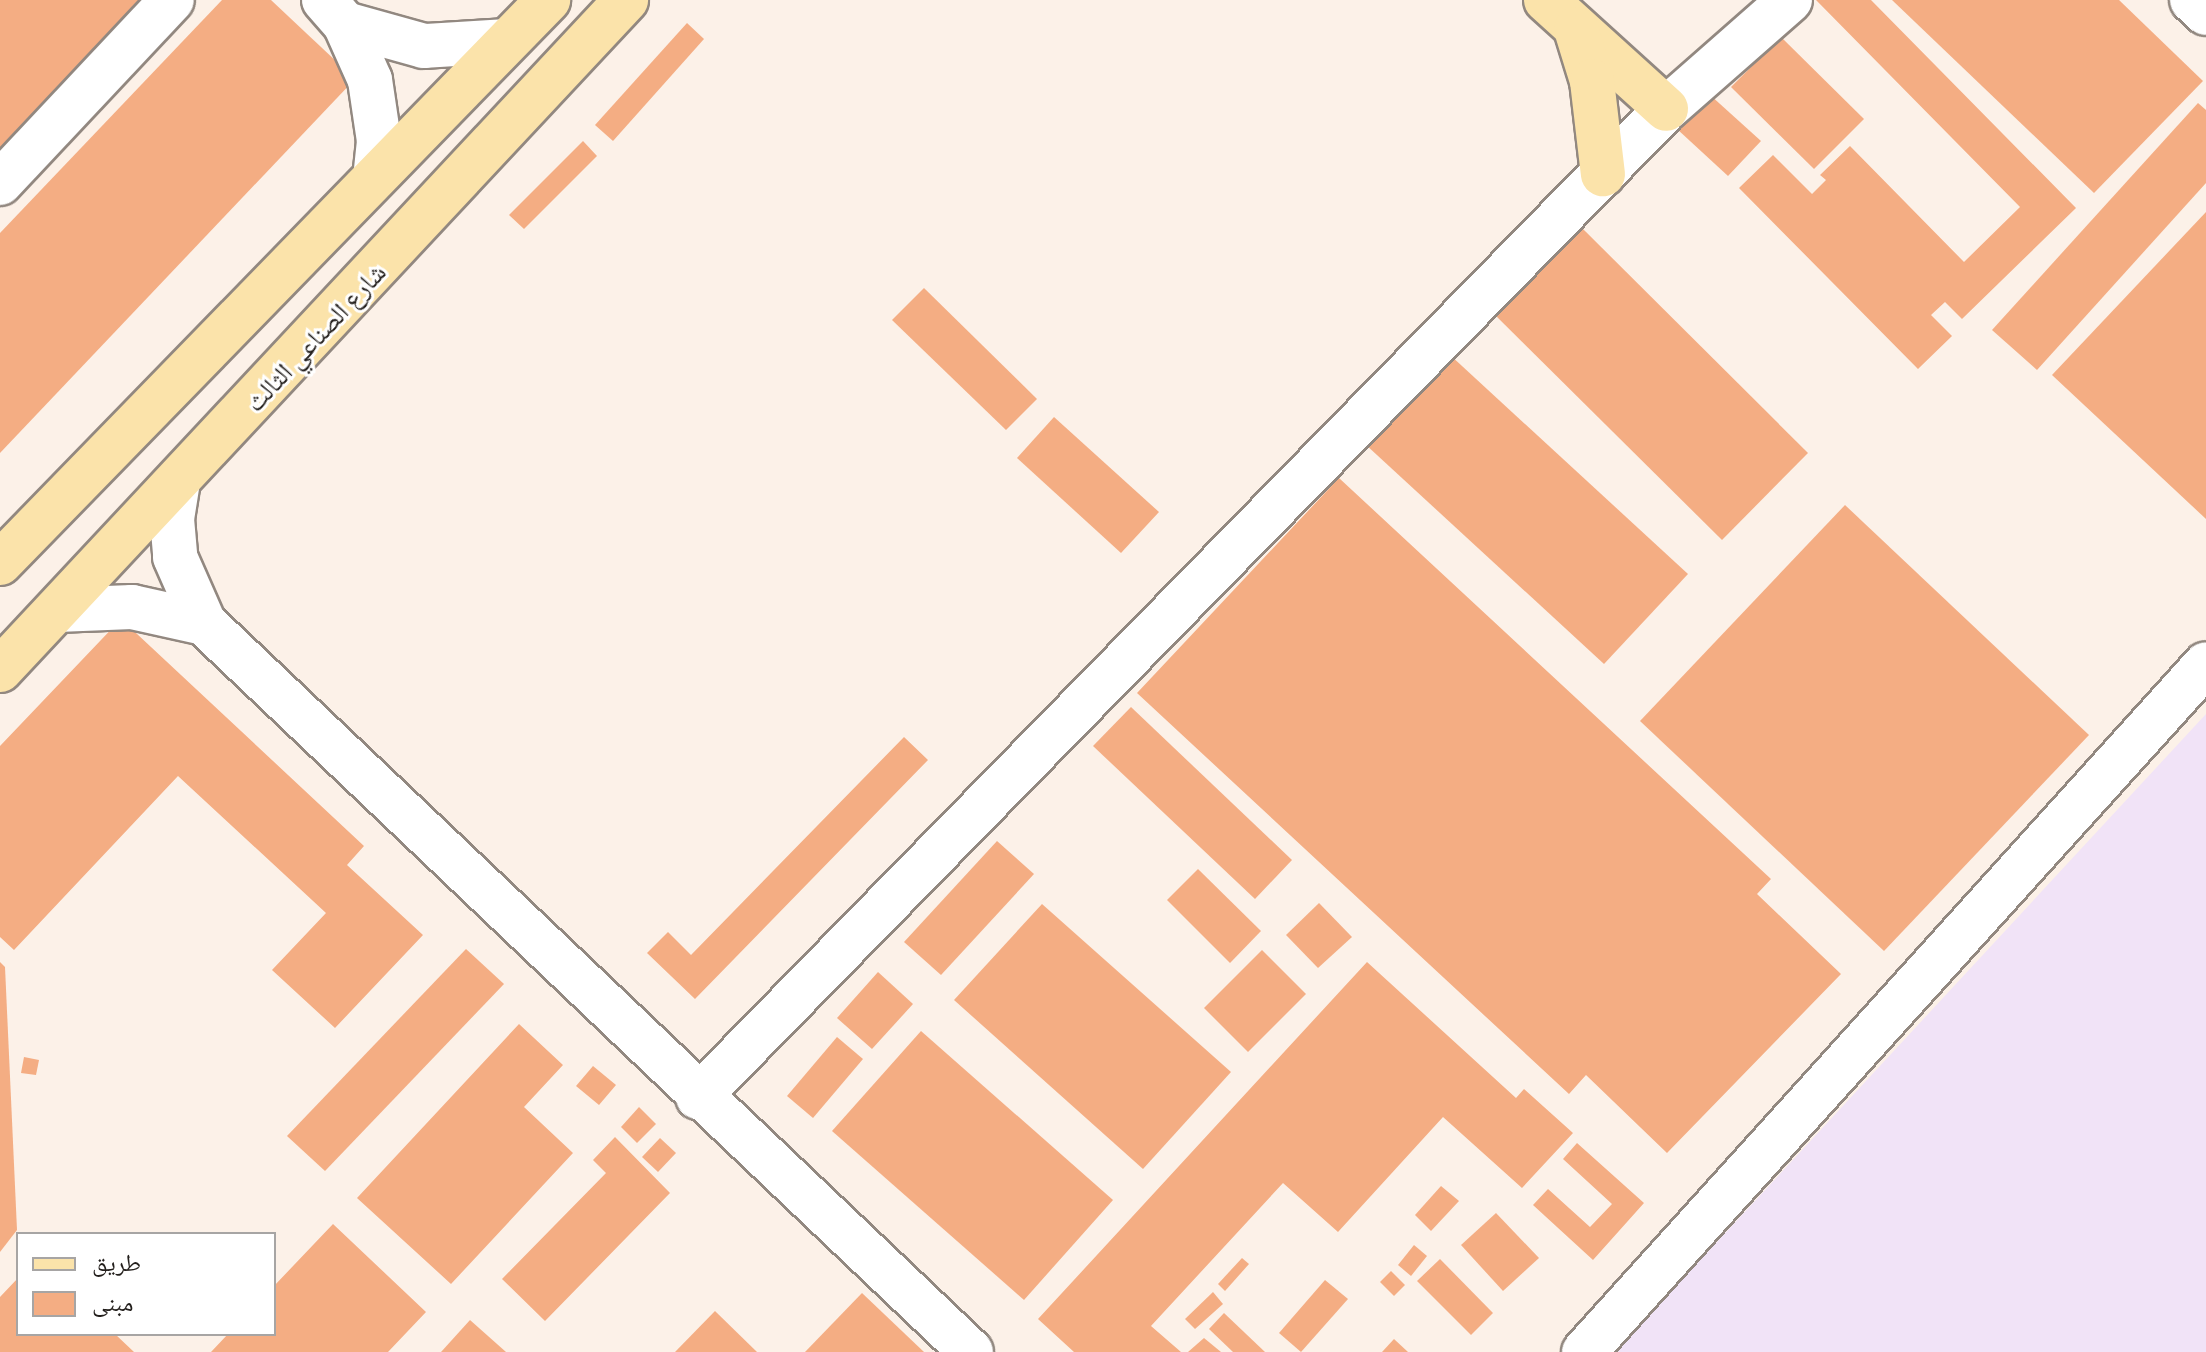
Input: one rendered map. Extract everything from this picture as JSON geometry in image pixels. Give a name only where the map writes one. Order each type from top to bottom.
[{"type":"main road","points":[[0,563],[376,172],[548,0]]},
{"type":"main road","name":"شارع الصناعي الثالث","points":[[0,670],[626,0]]},
{"type":"main road","points":[[1561,15],[1666,109]]},
{"type":"main road","points":[[1561,15],[1592,81],[1603,174]]},
{"type":"street","points":[[0,183],[172,0]]},
{"type":"street","points":[[1699,76],[1720,38],[1754,0]]},
{"type":"street","points":[[698,1097],[1666,109],[1699,76],[1737,52],[1790,0]]},
{"type":"street","points":[[2192,0],[2206,13]]},
{"type":"street","points":[[335,12],[424,46],[506,41]]},
{"type":"street","points":[[335,12],[373,95],[376,172]]},
{"type":"street","points":[[178,481],[172,519],[175,557],[187,593],[204,623],[698,1097],[971,1352]]},
{"type":"street","points":[[57,610],[132,607],[204,623]]},
{"type":"street","points":[[1584,1352],[2206,664]]},
{"type":"shaded area","points":[[2206,714],[2206,1352],[1615,1352]]},
{"type":"building","points":[[0,0],[155,0],[0,163]]},
{"type":"building","points":[[222,0],[271,0],[355,79],[0,453],[0,233]]},
{"type":"building","points":[[1816,0],[1871,0],[2076,208],[1962,319],[1945,302],[1931,315],[1952,336],[1918,369],[1739,188],[1773,155],[1812,194],[1826,180],[1820,175],[1850,146],[1964,262],[2020,207]]},
{"type":"building","points":[[1892,0],[2119,0],[2203,81],[2094,193]]},
{"type":"building","points":[[687,23],[704,39],[613,141],[595,125]]},
{"type":"building","points":[[1781,37],[1864,119],[1814,169],[1731,87]]},
{"type":"building","points":[[1709,94],[1761,141],[1728,176],[1677,129]]},
{"type":"building","points":[[2198,103],[2206,110],[2206,183],[2037,370],[1992,330]]},
{"type":"building","points":[[583,141],[597,156],[524,229],[509,215]]},
{"type":"building","points":[[2206,212],[2206,519],[2052,375]]},
{"type":"building","points":[[1578,224],[1808,453],[1722,540],[1491,311]]},
{"type":"building","points":[[924,288],[1037,399],[1006,430],[892,320]]},
{"type":"building","points":[[1449,354],[1688,574],[1604,664],[1365,444]]},
{"type":"building","points":[[1054,417],[1159,512],[1121,553],[1017,458]]},
{"type":"building","points":[[1339,478],[1771,879],[1757,894],[1841,974],[1667,1153],[1586,1075],[1569,1094],[1137,693]]},
{"type":"building","points":[[1845,505],[2089,735],[1884,951],[1640,721]]},
{"type":"building","points":[[121,619],[364,846],[347,865],[423,935],[335,1028],[272,970],[326,913],[178,776],[14,950],[0,937],[0,746]]},
{"type":"building","points":[[1131,707],[1292,860],[1255,899],[1093,746]]},
{"type":"building","points":[[904,737],[928,760],[695,999],[647,953],[668,932],[691,955]]},
{"type":"building","points":[[997,841],[1034,874],[941,975],[904,942]]},
{"type":"building","points":[[1198,869],[1261,931],[1230,963],[1167,900]]},
{"type":"building","points":[[1319,903],[1352,937],[1318,968],[1286,935]]},
{"type":"building","points":[[1042,904],[1231,1072],[1143,1169],[954,1000]]},
{"type":"building","points":[[466,949],[504,984],[325,1171],[287,1136]]},
{"type":"building","points":[[1262,950],[1306,994],[1248,1052],[1204,1008]]},
{"type":"building","points":[[0,962],[5,967],[17,1230],[0,1252]]},
{"type":"building","points":[[1367,962],[1516,1098],[1524,1089],[1573,1133],[1522,1188],[1443,1117],[1338,1232],[1283,1183],[1151,1326],[1181,1352],[1074,1352],[1038,1319]]},
{"type":"building","points":[[878,972],[913,1004],[872,1049],[837,1018]]},
{"type":"building","points":[[519,1024],[563,1065],[524,1107],[573,1153],[451,1284],[357,1198]]},
{"type":"building","points":[[921,1031],[1113,1200],[1024,1300],[832,1131]]},
{"type":"building","points":[[837,1037],[863,1059],[813,1118],[787,1096]]},
{"type":"building","points":[[24,1057],[39,1060],[36,1075],[21,1073]]},
{"type":"building","points":[[593,1066],[616,1085],[599,1105],[576,1086]]},
{"type":"building","points":[[639,1107],[656,1124],[637,1143],[621,1127]]},
{"type":"building","points":[[615,1137],[670,1193],[545,1321],[502,1279],[606,1173],[593,1160]]},
{"type":"building","points":[[660,1138],[676,1153],[658,1172],[642,1157]]},
{"type":"building","points":[[1577,1143],[1644,1203],[1593,1260],[1533,1205],[1548,1189],[1590,1227],[1612,1204],[1563,1159]]},
{"type":"building","points":[[1441,1186],[1459,1201],[1431,1231],[1415,1215]]},
{"type":"building","points":[[1496,1213],[1539,1258],[1503,1291],[1461,1245]]},
{"type":"building","points":[[333,1224],[426,1312],[388,1352],[211,1352],[226,1336],[276,1336],[276,1284]]},
{"type":"building","points":[[1414,1245],[1427,1256],[1411,1276],[1398,1265]]},
{"type":"building","points":[[1242,1258],[1249,1264],[1225,1291],[1218,1284]]},
{"type":"building","points":[[1440,1259],[1493,1313],[1471,1335],[1417,1281]]},
{"type":"building","points":[[1391,1271],[1405,1285],[1394,1296],[1380,1282]]},
{"type":"building","points":[[16,1280],[16,1336],[117,1336],[134,1352],[0,1352],[0,1297]]},
{"type":"building","points":[[1325,1280],[1348,1299],[1301,1352],[1279,1333]]},
{"type":"building","points":[[1213,1292],[1223,1304],[1195,1329],[1185,1319]]},
{"type":"building","points":[[862,1293],[924,1352],[805,1352]]},
{"type":"building","points":[[715,1311],[757,1352],[675,1352]]},
{"type":"building","points":[[1224,1313],[1265,1352],[1233,1352],[1209,1329]]},
{"type":"building","points":[[470,1320],[506,1352],[441,1352]]},
{"type":"building","points":[[1204,1338],[1221,1352],[1188,1352]]},
{"type":"building","points":[[1394,1339],[1408,1352],[1382,1352]]}]
